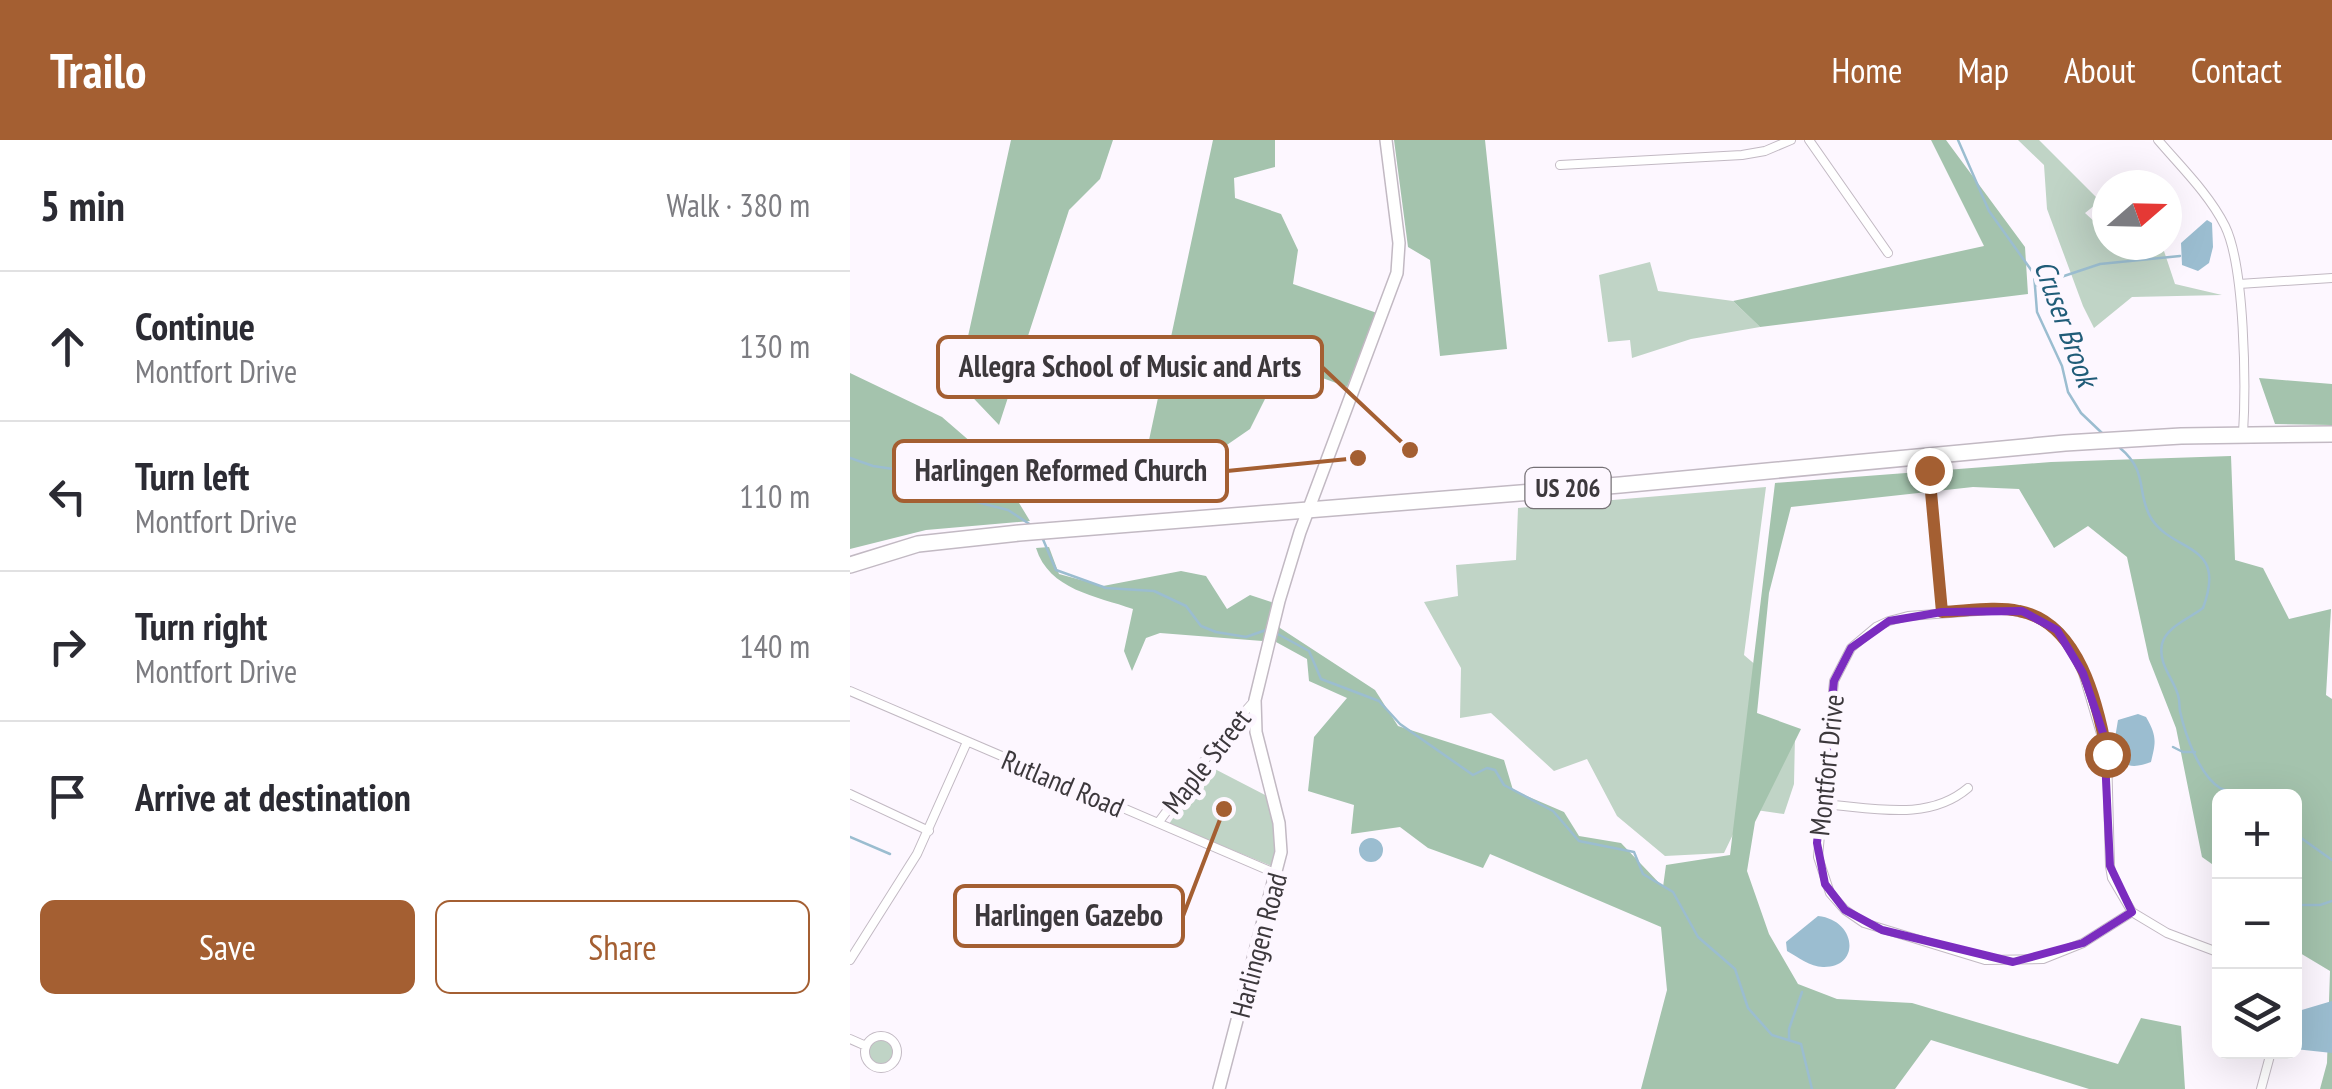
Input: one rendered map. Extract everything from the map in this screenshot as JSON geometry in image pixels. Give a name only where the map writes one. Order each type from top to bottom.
[{"type":"highway","name":"US 206","points":[[850,564],[918,544],[1019,533],[2128,438],[2332,434]]},
{"type":"street","name":"Harlingen Road","points":[[1219,1089],[1277,874],[1281,835],[1256,732],[1254,700],[1272,624],[1308,509],[1397,273],[1399,243],[1386,140]]},
{"type":"street","points":[[1560,165],[1742,154],[1772,149],[1791,140]]},
{"type":"street","points":[[1810,140],[1888,253]]},
{"type":"street","points":[[2158,140],[2213,206],[2226,229],[2239,284],[2243,434]]},
{"type":"street","points":[[2239,284],[2332,278]]},
{"type":"street","points":[[1928,456],[1942,612]]},
{"type":"street","name":"Montfort Drive","points":[[2022,611],[2057,630],[2069,644],[2083,673],[2104,736],[2110,866],[2112,878],[2132,912],[2068,950],[2043,959],[1985,960],[1882,930],[1845,910],[1825,884],[1818,857],[1822,804],[1834,681],[1843,659],[1876,627],[1908,616],[1942,612],[2022,611]]},
{"type":"street","name":"Rutland Road","points":[[850,691],[1277,874]]},
{"type":"street","name":"Maple Street","points":[[1158,823],[1254,700]]},
{"type":"street","points":[[850,960],[929,831],[967,742]]},
{"type":"street","points":[[1822,804],[1915,810],[1950,800],[1968,788]]},
{"type":"street","points":[[850,794],[929,831]]},
{"type":"street","points":[[2132,912],[2167,933],[2212,950]]},
{"type":"street","points":[[875,1037],[886,1037],[894,1044],[895,1059],[883,1068],[874,1066],[866,1059],[866,1046],[875,1037]]},
{"type":"street","points":[[850,1040],[866,1046]]},
{"type":"street","points":[[2262,1089],[2269,1059]]},
{"type":"highlighted area","points":[[2022,611],[2057,630],[2083,673],[2104,736],[2110,866],[2132,912],[2083,943],[2013,962],[1882,930],[1845,910],[1825,884],[1817,843],[1834,681],[1851,648],[1889,621],[1942,612]]},
{"type":"green space","points":[[1011,140],[1113,140],[1100,179],[1069,210],[999,425],[958,382]]},
{"type":"green space","points":[[1213,140],[1275,140],[1275,167],[1234,178],[1235,198],[1281,214],[1298,250],[1293,284],[1377,313],[1347,387],[1298,369],[1286,369],[1268,393],[1250,429],[1221,449],[1209,472],[1192,489],[1168,500],[1139,487]]},
{"type":"green space","points":[[1394,140],[1485,140],[1507,349],[1440,356],[1430,260],[1408,247]]},
{"type":"green space","points":[[1931,140],[1946,140],[2025,247],[2028,294],[1760,327],[1733,301],[1984,246]]},
{"type":"green space","points":[[2018,140],[2039,140],[2092,193],[2092,207],[2085,213],[2092,219],[2092,260],[2167,260],[2175,284],[2222,295],[2132,297],[2094,328],[2047,209],[2044,165]]},
{"type":"green space","points":[[1650,262],[1658,291],[1733,301],[1760,327],[1691,339],[1632,358],[1630,340],[1608,342],[1599,275]]},
{"type":"green space","points":[[850,373],[942,417],[994,462],[1030,521],[926,530],[850,549]]},
{"type":"green space","points":[[2259,378],[2332,384],[2332,425],[2275,424]]},
{"type":"green space","points":[[2231,456],[2235,560],[2263,568],[2289,619],[2331,609],[2326,695],[2332,699],[2332,1089],[2320,1089],[2327,1063],[2330,971],[2302,954],[2302,789],[2212,789],[2212,864],[2202,857],[2176,728],[2149,659],[2127,557],[2088,526],[2054,548],[2019,489],[1973,487],[1791,507],[1769,593],[1757,713],[1801,729],[1755,822],[1747,871],[1769,934],[1798,984],[1837,999],[1912,1003],[2118,1064],[2141,1018],[2181,1026],[2185,1089],[2089,1089],[1931,1040],[1895,1089],[1641,1089],[1667,990],[1661,927],[1490,854],[1483,868],[1428,848],[1400,827],[1351,834],[1354,805],[1308,791],[1314,737],[1347,698],[1309,681],[1307,659],[1276,642],[1160,633],[1146,638],[1132,671],[1124,651],[1133,609],[1063,582],[1042,562],[1036,548],[1049,547],[1059,574],[1103,586],[1181,571],[1206,576],[1227,609],[1250,595],[1277,604],[1280,628],[1375,690],[1398,726],[1504,760],[1513,790],[1564,812],[1579,836],[1621,843],[1663,887],[1666,865],[1730,855],[1775,483],[2051,462]]},
{"type":"green space","points":[[1766,487],[1744,655],[1758,667],[1754,721],[1795,736],[1794,784],[1784,814],[1756,810],[1739,822],[1724,853],[1665,856],[1617,816],[1587,759],[1554,771],[1491,713],[1460,718],[1461,668],[1424,602],[1458,596],[1456,565],[1516,560],[1518,508]]},
{"type":"green space","points":[[1209,766],[1267,796],[1276,830],[1274,867],[1169,824]]},
{"type":"green space","points":[[881,1040],[890,1043],[890,1061],[881,1064],[872,1061],[869,1052],[872,1043]]},
{"type":"water","points":[[2207,220],[2212,223],[2209,263],[2198,271],[2182,265],[2182,242]]},
{"type":"water","points":[[2138,714],[2150,724],[2154,749],[2151,762],[2131,766],[2120,760],[2115,738],[2118,720]]},
{"type":"water","points":[[1371,838],[1380,841],[1380,859],[1371,862],[1362,859],[1359,850],[1362,841]]},
{"type":"water","points":[[1818,916],[1831,919],[1847,934],[1848,952],[1835,965],[1813,965],[1787,951],[1786,942]]},
{"type":"water","points":[[2332,1001],[2332,1053],[2302,1050],[2302,1010]]},
{"type":"waterway","name":"Cruser Brook","points":[[1958,140],[1989,211],[2034,274],[2037,312],[2062,366],[2068,392],[2081,413],[2102,433]]},
{"type":"waterway","points":[[2037,285],[2100,264],[2140,260]]},
{"type":"waterway","name":"Cruser Brook","points":[[2120,448],[2139,474],[2151,518],[2172,538],[2195,551],[2209,571],[2203,608],[2168,633],[2162,644],[2162,658],[2199,764],[2223,789]]},
{"type":"waterway","points":[[850,458],[900,470],[941,493],[1008,510],[1034,527]]},
{"type":"waterway","points":[[1042,537],[1056,570],[1106,588],[1154,591],[1186,606],[1201,626],[1216,632],[1246,637],[1266,630]]},
{"type":"waterway","points":[[1274,632],[1309,651],[1321,679],[1379,701],[1400,724],[1473,775],[1487,768],[1495,770],[1504,785],[1553,811],[1579,841],[1634,852],[1643,874],[1673,892],[1698,937],[1735,969],[1748,1008],[1772,1035],[1801,1044],[1812,1089]]},
{"type":"waterway","points":[[2173,747],[2195,752]]},
{"type":"waterway","points":[[850,837],[890,854]]},
{"type":"waterway","name":"Cruser Brook","points":[[2302,839],[2332,860]]},
{"type":"waterway","points":[[2302,905],[2332,901]]},
{"type":"waterway","points":[[1789,1039],[1802,992]]},
{"type":"place","name":"Allegra School of Music and Arts","points":[[1410,450]]},
{"type":"place","name":"Harlingen Reformed Church","points":[[1358,458]]},
{"type":"place","name":"Harlingen Gazebo","points":[[1224,809]]},
{"type":"route","points":[[1929,470],[1942,612],[2022,611],[2057,630],[2069,644],[2083,673],[2107,754]]}]
